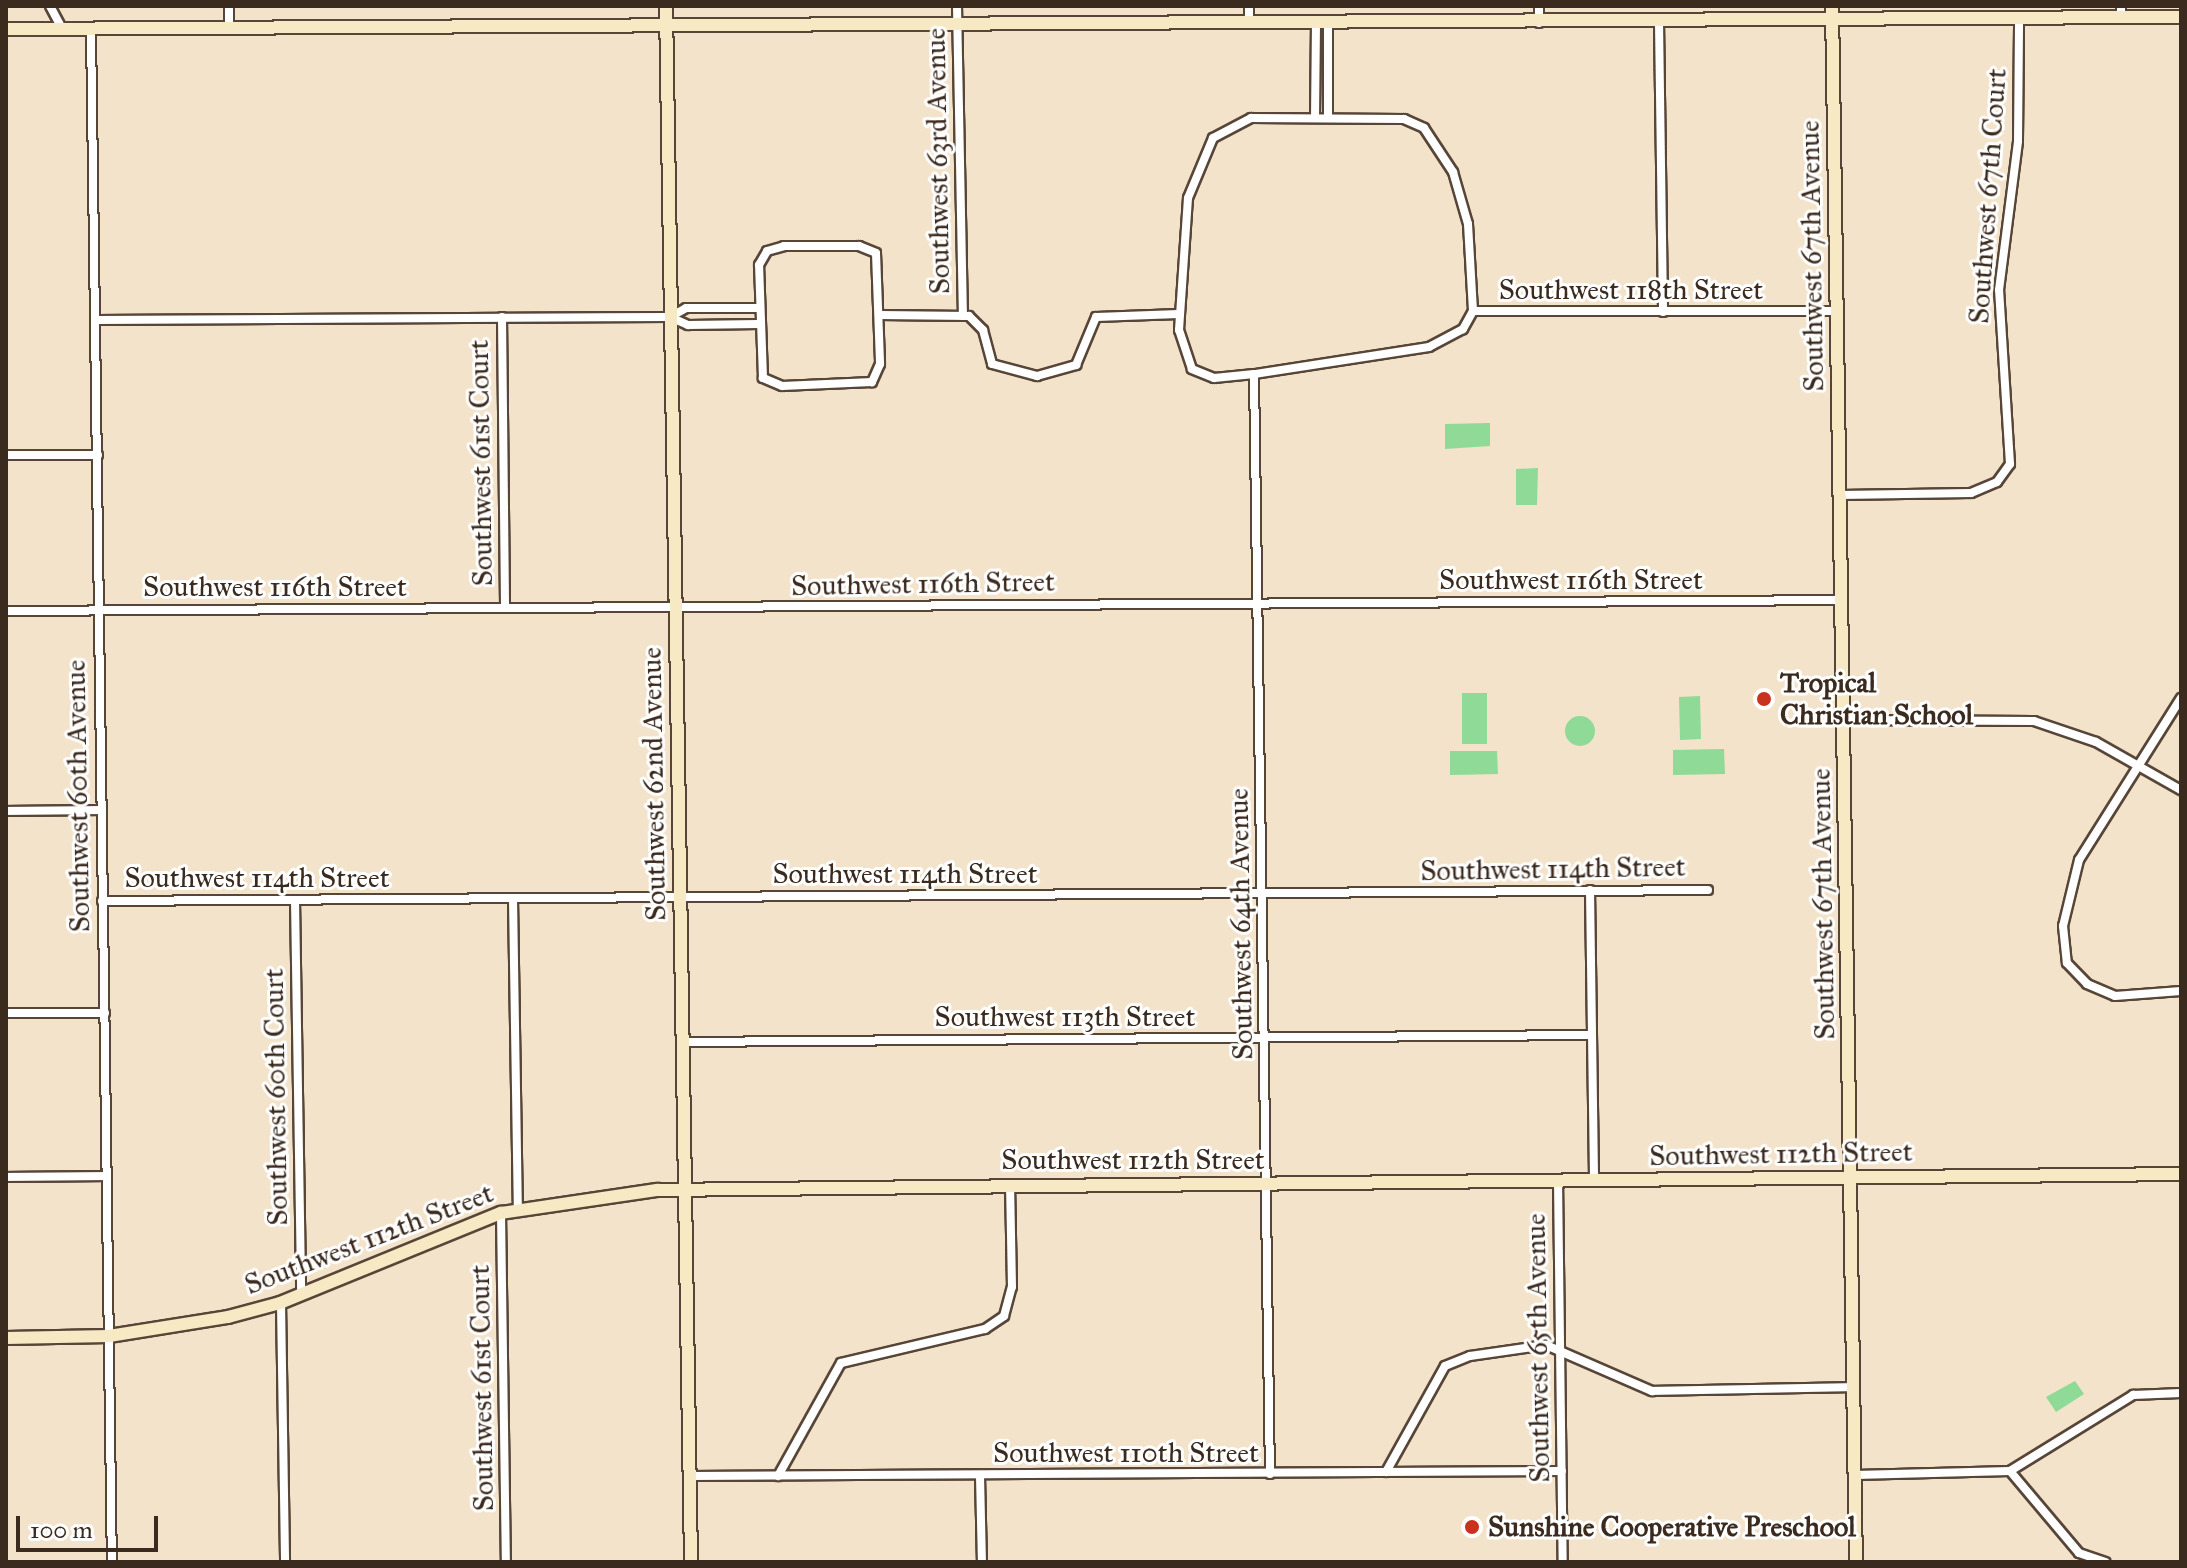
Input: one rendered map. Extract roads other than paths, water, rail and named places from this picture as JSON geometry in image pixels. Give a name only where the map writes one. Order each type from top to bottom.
[{"type":"main road","name":"Southwest 62nd Avenue","points":[[666,6],[691,1562]]},
{"type":"main road","name":"Southwest 67th Avenue","points":[[1832,6],[1856,1562]]},
{"type":"main road","points":[[6,29],[1539,23],[2019,19],[2121,12],[2181,17]]},
{"type":"main road","name":"Southwest 112th Street","points":[[6,1338],[109,1336],[281,1303],[518,1208],[685,1188],[2181,1174]]},
{"type":"street","points":[[50,6],[62,29]]},
{"type":"street","points":[[229,6],[229,29]]},
{"type":"street","name":"Southwest 63rd Avenue","points":[[957,6],[963,316]]},
{"type":"street","points":[[1249,6],[1249,24]]},
{"type":"street","points":[[1539,6],[1539,23]]},
{"type":"street","name":"Southwest 67th Court","points":[[1840,495],[1971,493],[2006,471],[2013,441],[1999,290],[2018,141],[2019,19]]},
{"type":"street","points":[[1659,22],[1663,312]]},
{"type":"street","points":[[1322,24],[1328,118]]},
{"type":"street","points":[[1315,118],[1322,24]]},
{"type":"street","name":"Southwest 60th Avenue","points":[[91,29],[112,1562]]},
{"type":"street","points":[[1328,118],[1404,119],[1433,139],[1453,172],[1468,224],[1473,311],[1444,343],[1254,374],[1214,378],[1192,369],[1182,353],[1179,314],[1184,214],[1213,138],[1240,119],[1328,118]]},
{"type":"street","points":[[874,250],[880,315],[872,382],[766,381],[759,308],[759,265],[767,251],[874,250]]},
{"type":"street","points":[[670,317],[686,308],[759,308]]},
{"type":"street","name":"Southwest 118th Street","points":[[1473,311],[1837,311]]},
{"type":"street","points":[[880,315],[963,316],[979,323],[992,364],[1037,376],[1076,365],[1096,317],[1179,314]]},
{"type":"street","name":"Southwest 61st Court","points":[[502,317],[505,608]]},
{"type":"street","points":[[96,320],[670,317],[688,325],[759,324]]},
{"type":"street","name":"Southwest 64th Avenue","points":[[1254,374],[1270,1474]]},
{"type":"street","points":[[6,455],[98,455]]},
{"type":"street","name":"Southwest 116th Street","points":[[6,611],[1841,600]]},
{"type":"street","points":[[2181,698],[2084,851],[2067,894],[2065,956],[2087,984],[2115,996],[2181,991]]},
{"type":"street","points":[[1844,720],[2034,721],[2082,735],[2181,790]]},
{"type":"street","points":[[6,811],[100,810]]},
{"type":"street","points":[[1590,890],[1594,1180]]},
{"type":"street","name":"Southwest 114th Street","points":[[102,901],[1708,890]]},
{"type":"street","points":[[513,899],[518,1208]]},
{"type":"street","name":"Southwest 60th Court","points":[[295,900],[301,1294]]},
{"type":"street","points":[[6,1013],[105,1013]]},
{"type":"street","name":"Southwest 113th Street","points":[[682,1042],[1592,1035]]},
{"type":"street","points":[[6,1177],[107,1176]]},
{"type":"street","name":"Southwest 65th Avenue","points":[[1558,1180],[1563,1562]]},
{"type":"street","points":[[778,1476],[841,1363],[985,1329],[1004,1316],[1012,1287],[1010,1185]]},
{"type":"street","name":"Southwest 61st Court","points":[[501,1213],[506,1562]]},
{"type":"street","points":[[281,1303],[285,1562]]},
{"type":"street","points":[[1386,1472],[1451,1362],[1560,1349],[1646,1390],[1854,1387]]},
{"type":"street","points":[[1855,1475],[2010,1471],[2133,1395],[2181,1393]]},
{"type":"street","name":"Southwest 110th Street","points":[[690,1476],[1562,1471]]},
{"type":"street","points":[[2010,1471],[2087,1560],[2105,1562]]},
{"type":"street","points":[[980,1476],[982,1562]]},
{"type":"place","name":"Tropical Christian School","points":[[1764,699]]},
{"type":"place","name":"Sunshine Cooperative Preschool","points":[[1472,1527]]}]
